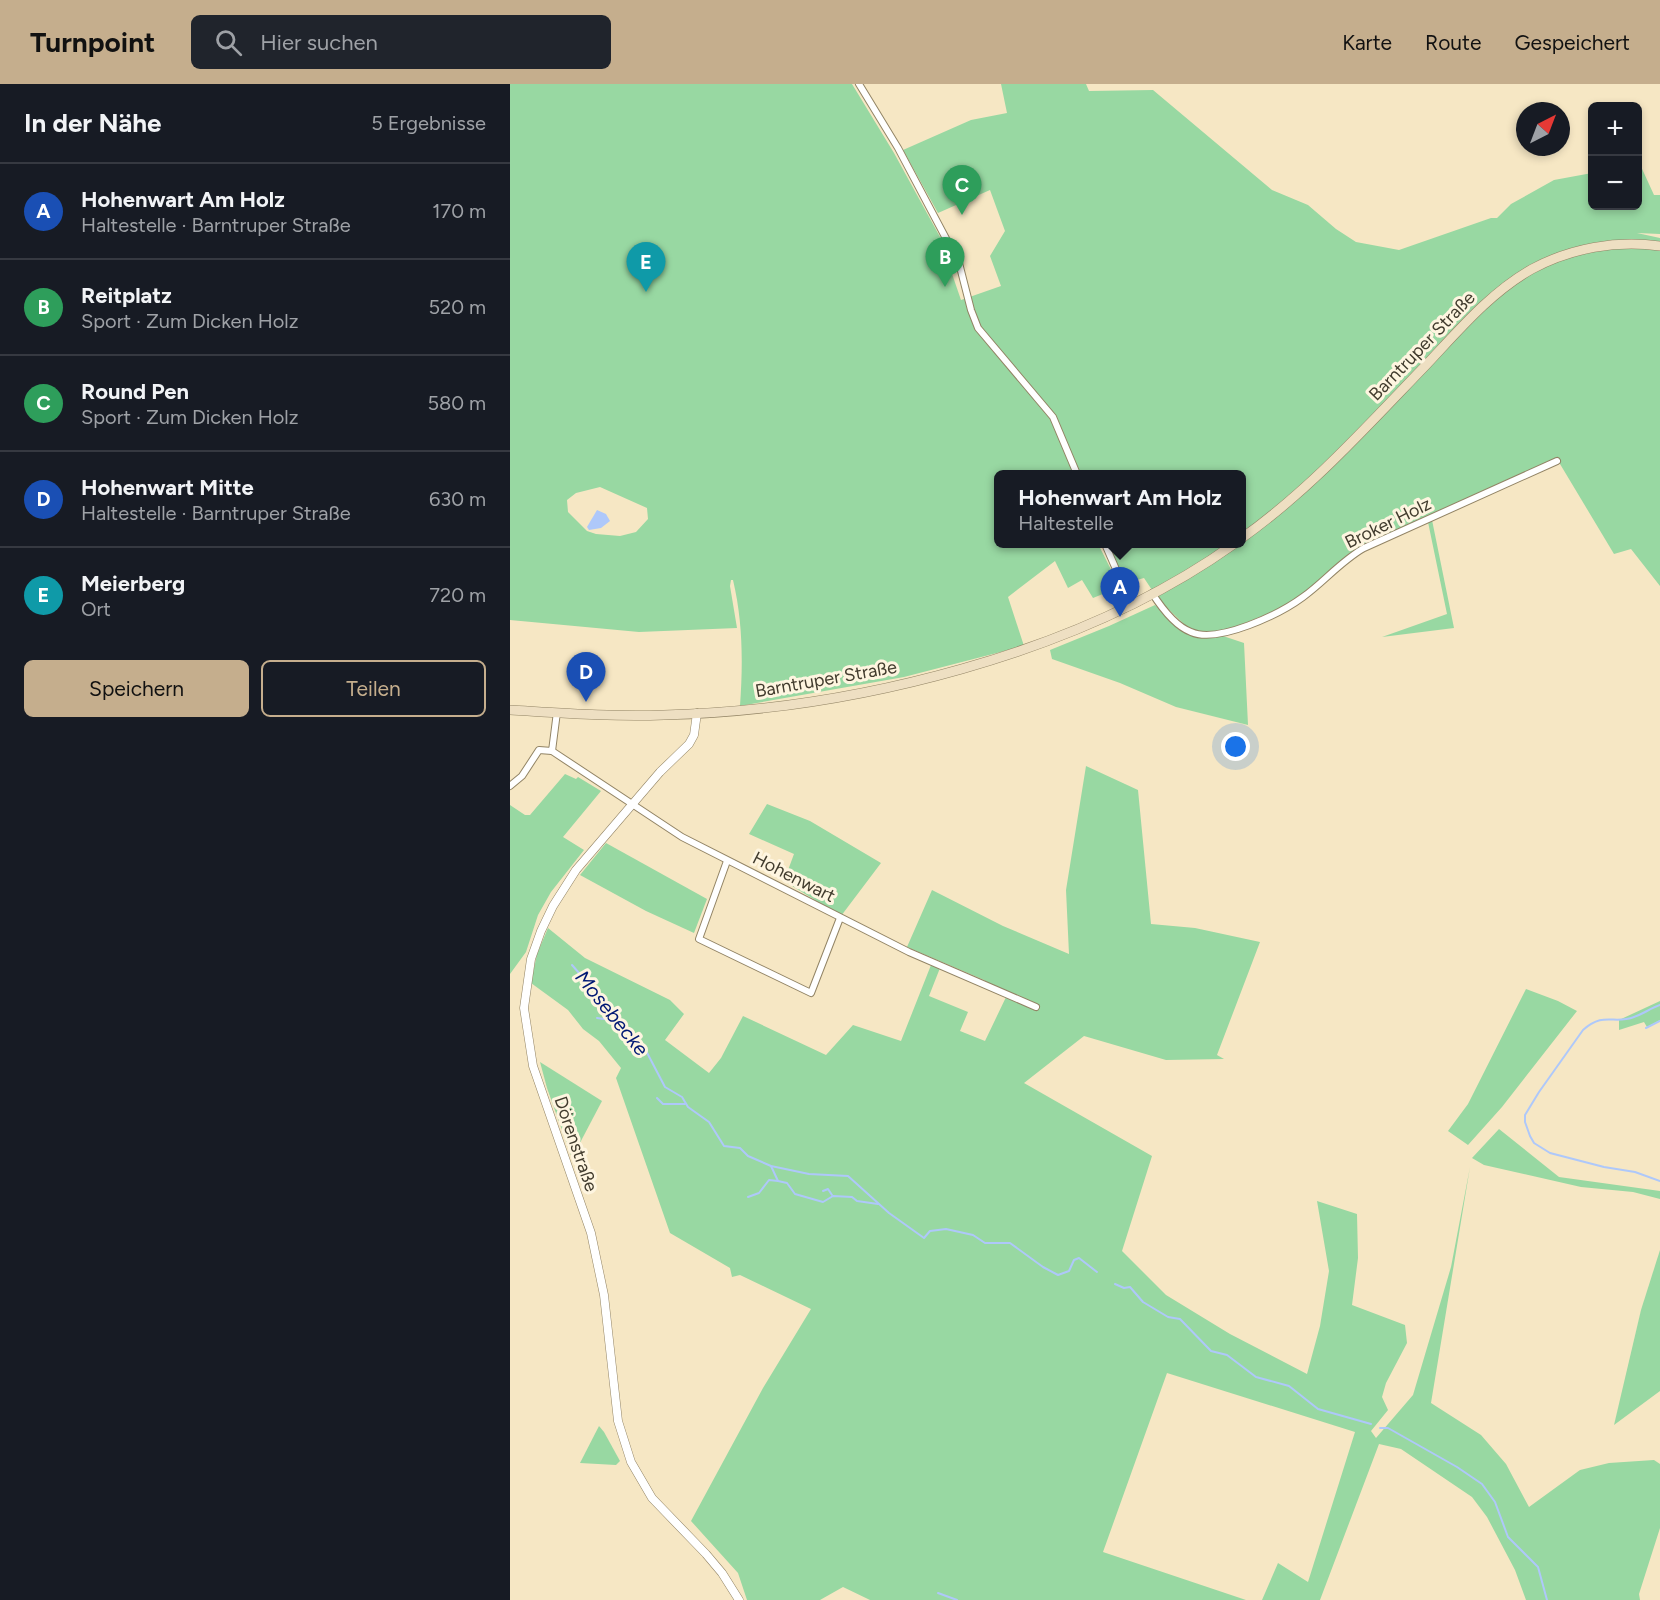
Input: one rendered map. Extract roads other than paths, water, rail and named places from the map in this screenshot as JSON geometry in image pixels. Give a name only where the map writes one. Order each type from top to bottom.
[{"type":"main road","name":"Barntruper Straße","points":[[1246,535],[1310,483],[1480,309],[1515,280],[1549,261],[1579,251],[1613,244],[1660,246]]},
{"type":"main road","name":"Barntruper Straße","points":[[510,710],[663,715],[697,713],[814,701],[933,676],[1045,640],[1133,603],[1200,566],[1227,548]]},
{"type":"street","points":[[860,84],[919,185],[959,263],[978,328],[1053,417],[1075,470]]},
{"type":"street","name":"Broker Holz","points":[[1152,593],[1176,622],[1192,633],[1217,634],[1241,627],[1305,596],[1349,556],[1364,548],[1557,461]]},
{"type":"street","points":[[1107,548],[1133,603]]},
{"type":"street","points":[[510,786],[522,776],[539,750],[552,751],[557,712]]},
{"type":"street","name":"Dörenstraße","points":[[697,713],[694,735],[689,744],[632,804],[576,870],[553,906],[531,958],[524,1008],[533,1066],[591,1233],[604,1295],[618,1421],[631,1462],[652,1498],[706,1554],[722,1573],[739,1600]]},
{"type":"street","name":"Hohenwart","points":[[552,751],[682,837],[727,861],[909,952],[1036,1006]]},
{"type":"street","points":[[727,861],[699,939],[811,993],[840,918]]},
{"type":"water","points":[[597,510],[606,514],[610,521],[601,528],[589,530],[587,527]]},
{"type":"waterway","name":"Mosebecke","points":[[572,965],[644,1047],[665,1087],[682,1097],[688,1107],[709,1122],[724,1146],[740,1148],[748,1156],[771,1166],[809,1174],[848,1176],[889,1213],[924,1238],[930,1231],[946,1229],[973,1235],[985,1243],[1010,1243],[1058,1275],[1069,1271],[1074,1260],[1079,1258],[1097,1272]]},
{"type":"waterway","points":[[1660,1005],[1627,1019],[1597,1021],[1583,1030],[1525,1115],[1525,1122],[1534,1143],[1550,1153],[1604,1167],[1635,1172],[1660,1181]]},
{"type":"waterway","points":[[597,1018],[626,1026]]},
{"type":"waterway","points":[[1646,1028],[1660,1021]]},
{"type":"waterway","points":[[657,1098],[663,1104],[685,1104]]},
{"type":"waterway","points":[[771,1166],[778,1181],[787,1183],[795,1194],[823,1202],[833,1196],[852,1197],[857,1201],[878,1204]]},
{"type":"waterway","points":[[748,1197],[759,1193],[769,1180],[778,1181]]},
{"type":"waterway","points":[[823,1191],[828,1189],[832,1195]]},
{"type":"waterway","name":"Mosebecke","points":[[1115,1284],[1124,1288],[1130,1287],[1143,1302],[1168,1317],[1180,1319],[1211,1351],[1227,1355],[1256,1377],[1289,1386],[1318,1409],[1371,1424]]},
{"type":"waterway","name":"Mosebecke","points":[[1380,1428],[1388,1428],[1457,1467],[1482,1484],[1495,1502],[1508,1537],[1538,1567],[1547,1600]]},
{"type":"waterway","points":[[938,1593],[957,1600]]},
{"type":"place","name":"Round Pen","points":[[962,215]]},
{"type":"place","name":"Reitplatz","points":[[945,287]]},
{"type":"place","name":"Meierberg","points":[[646,292]]},
{"type":"place","name":"Hohenwart Am Holz","points":[[1120,617]]},
{"type":"place","name":"Hohenwart Mitte","points":[[586,702]]}]
